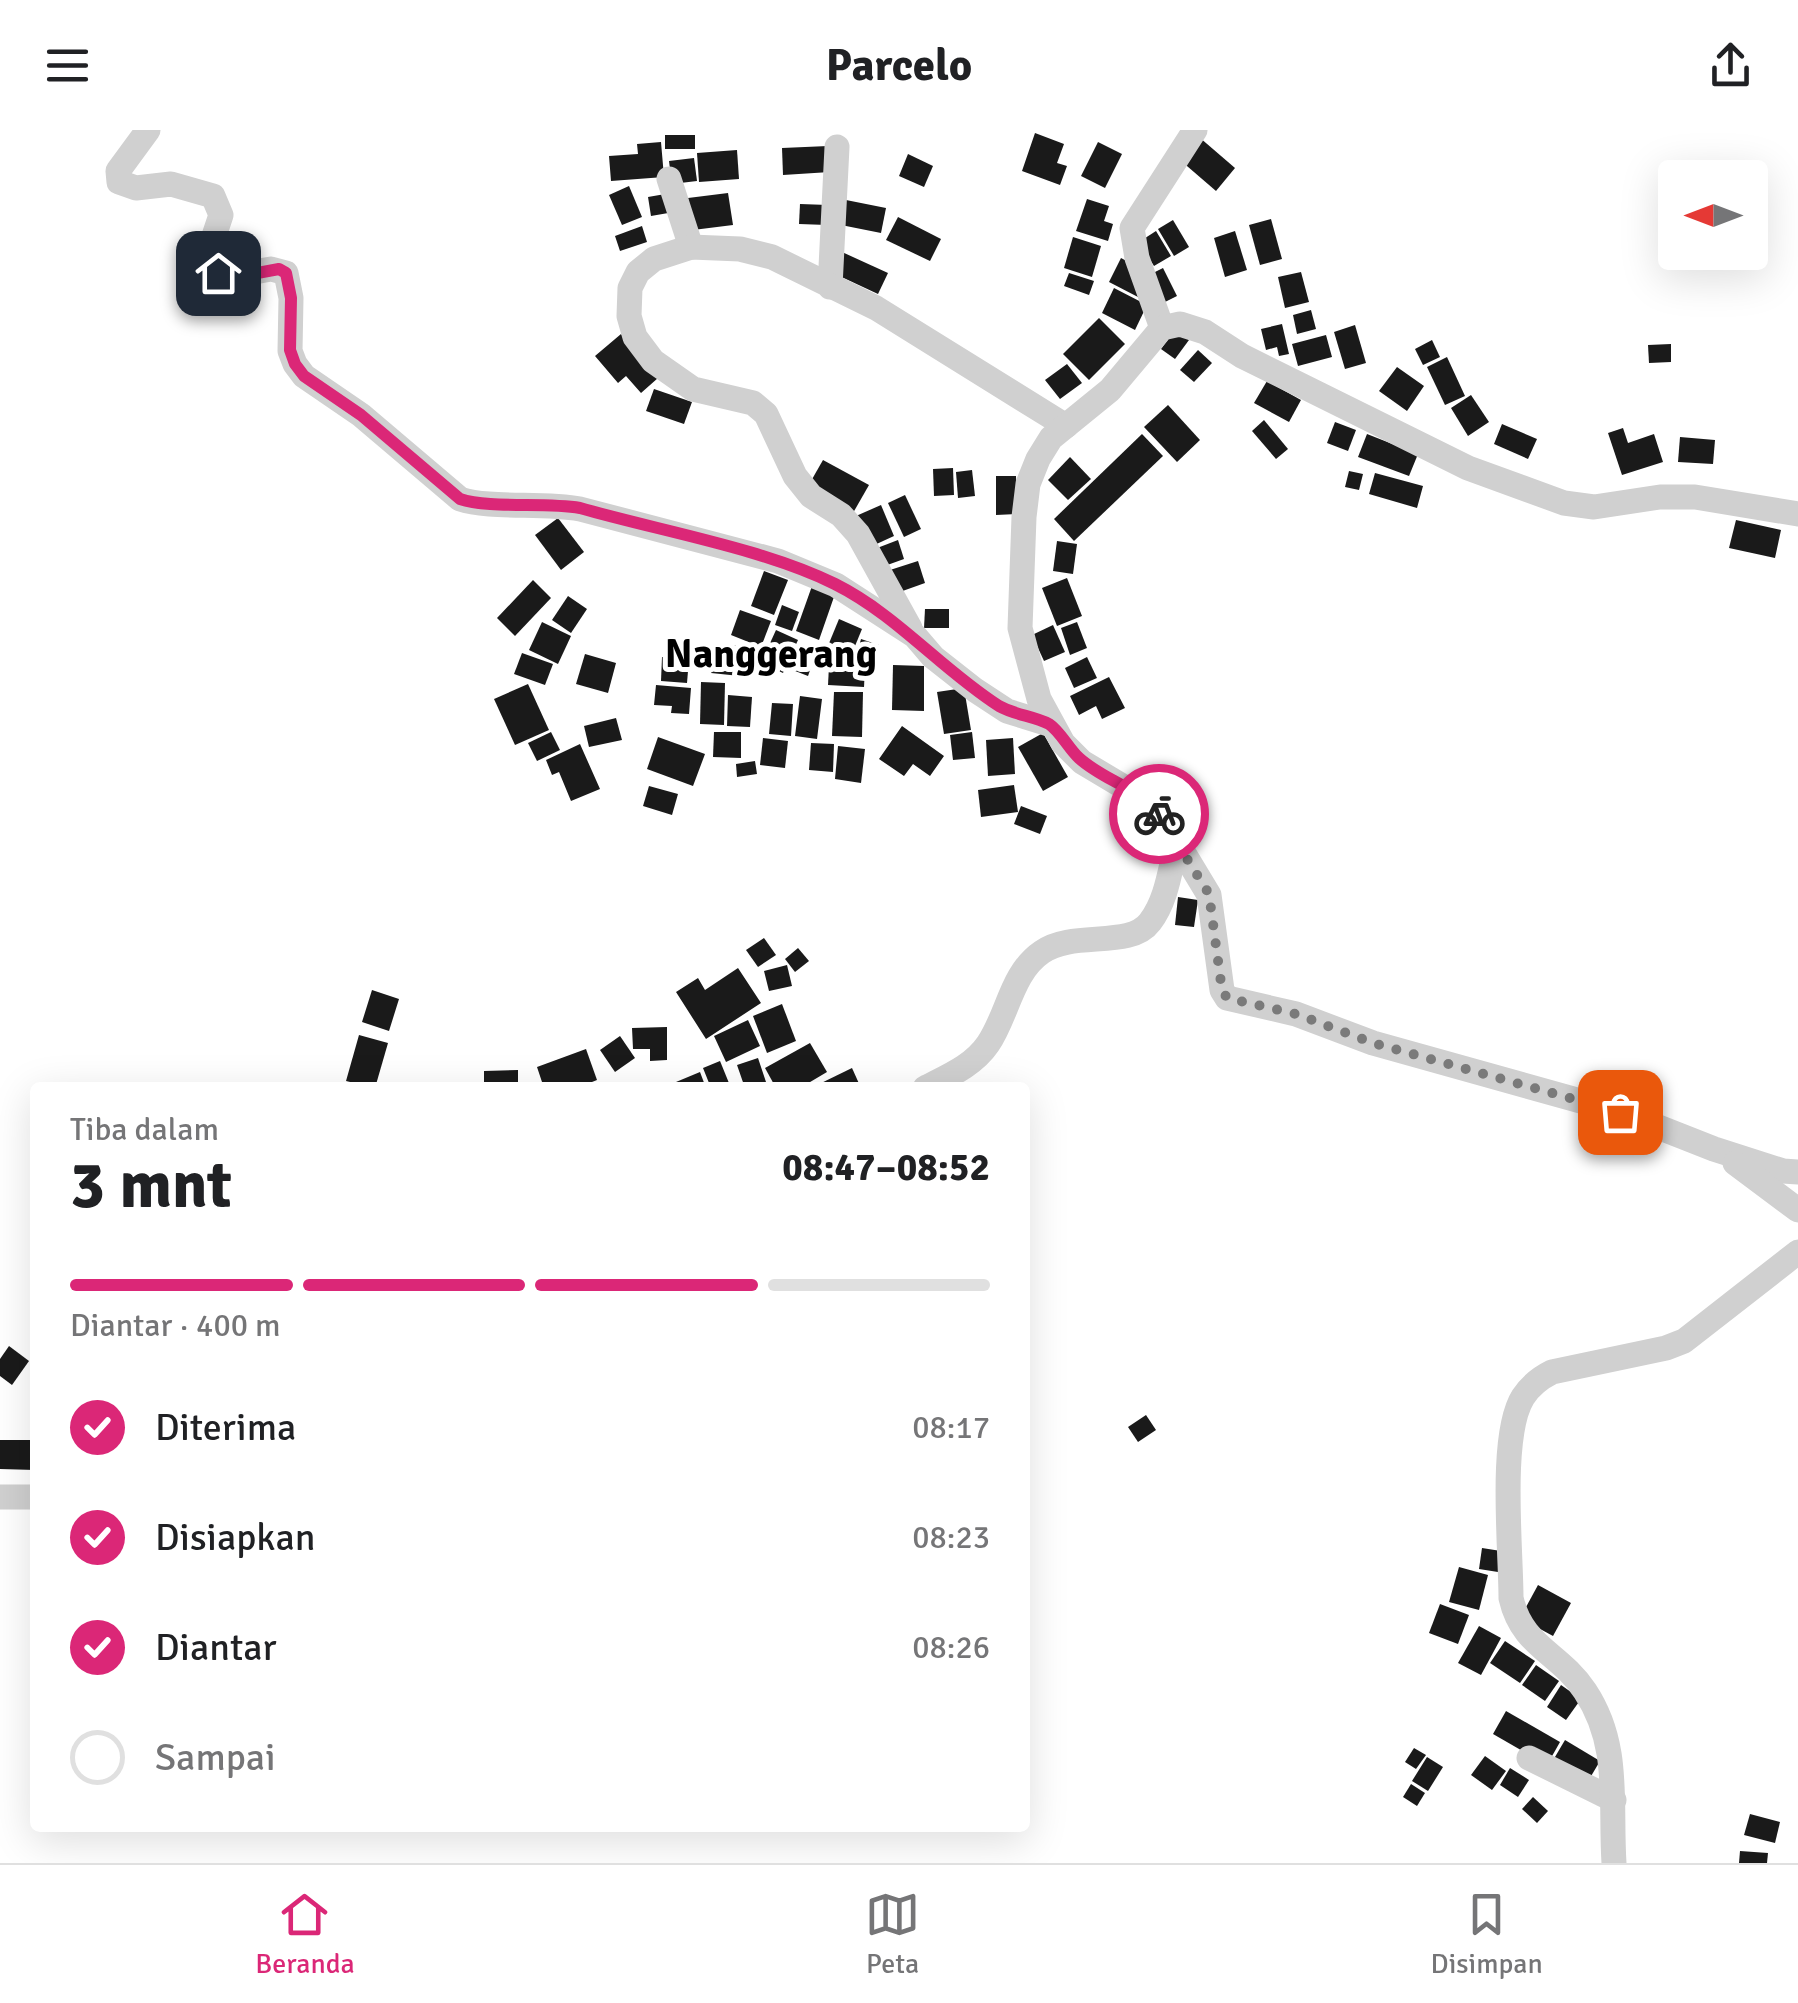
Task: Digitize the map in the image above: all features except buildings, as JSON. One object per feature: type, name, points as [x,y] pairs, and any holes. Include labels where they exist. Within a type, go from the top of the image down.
[{"type":"street","points":[[148,130],[118,171],[119,182],[136,188],[170,184],[213,196],[222,216],[210,248],[215,270],[226,277],[279,269],[286,273],[291,298],[290,350],[295,364],[316,385],[401,448],[449,492],[472,504],[548,503],[580,508],[778,561],[836,585],[915,636]]},
{"type":"street","points":[[1162,328],[1136,258],[1132,228],[1195,130]]},
{"type":"street","points":[[830,287],[838,146]]},
{"type":"street","points":[[669,180],[691,247]]},
{"type":"street","points":[[1052,726],[1007,710],[933,658],[915,636],[858,534],[841,515],[811,496],[794,476],[766,414],[753,403],[693,388],[669,375],[635,337],[629,316],[630,288],[638,272],[654,259],[691,247],[740,249],[772,257],[902,324],[1066,426]]},
{"type":"street","points":[[1798,514],[1695,497],[1660,497],[1594,506],[1564,503],[1468,468],[1379,420],[1279,376],[1205,332],[1180,324],[1162,328],[1110,390],[1050,438],[1028,484],[1021,558],[1023,645],[1039,699],[1052,726],[1082,762],[1149,802],[1178,842],[1209,894],[1222,990],[1227,998],[1296,1014],[1373,1043],[1620,1112],[1714,1149],[1798,1172]]},
{"type":"street","points":[[936,1082],[972,1062],[987,1045],[1028,964],[1043,951],[1063,941],[1134,934],[1148,924],[1164,896],[1178,842]]},
{"type":"street","points":[[1714,1149],[1798,1210]]},
{"type":"street","points":[[1614,1863],[1610,1752],[1587,1694],[1565,1665],[1535,1644],[1516,1621],[1511,1598],[1512,1427],[1522,1399],[1538,1380],[1552,1372],[1666,1348],[1684,1340],[1798,1252]]},
{"type":"street","points":[[0,1496],[30,1497]]},
{"type":"street","points":[[1529,1758],[1614,1800]]},
{"type":"way so far","points":[[1159,814],[1209,894],[1222,990],[1227,998],[1296,1014],[1373,1043],[1620,1112]]},
{"type":"district","name":"Nanggerang","points":[[771,653]]},
{"type":"route","points":[[218,273],[235,277],[279,269],[286,273],[291,298],[290,350],[304,376],[361,415],[460,499],[472,504],[548,503],[580,508],[778,561],[836,585],[915,636],[933,658],[975,690],[1007,710],[1052,726],[1082,762],[1126,786],[1159,814]]}]
